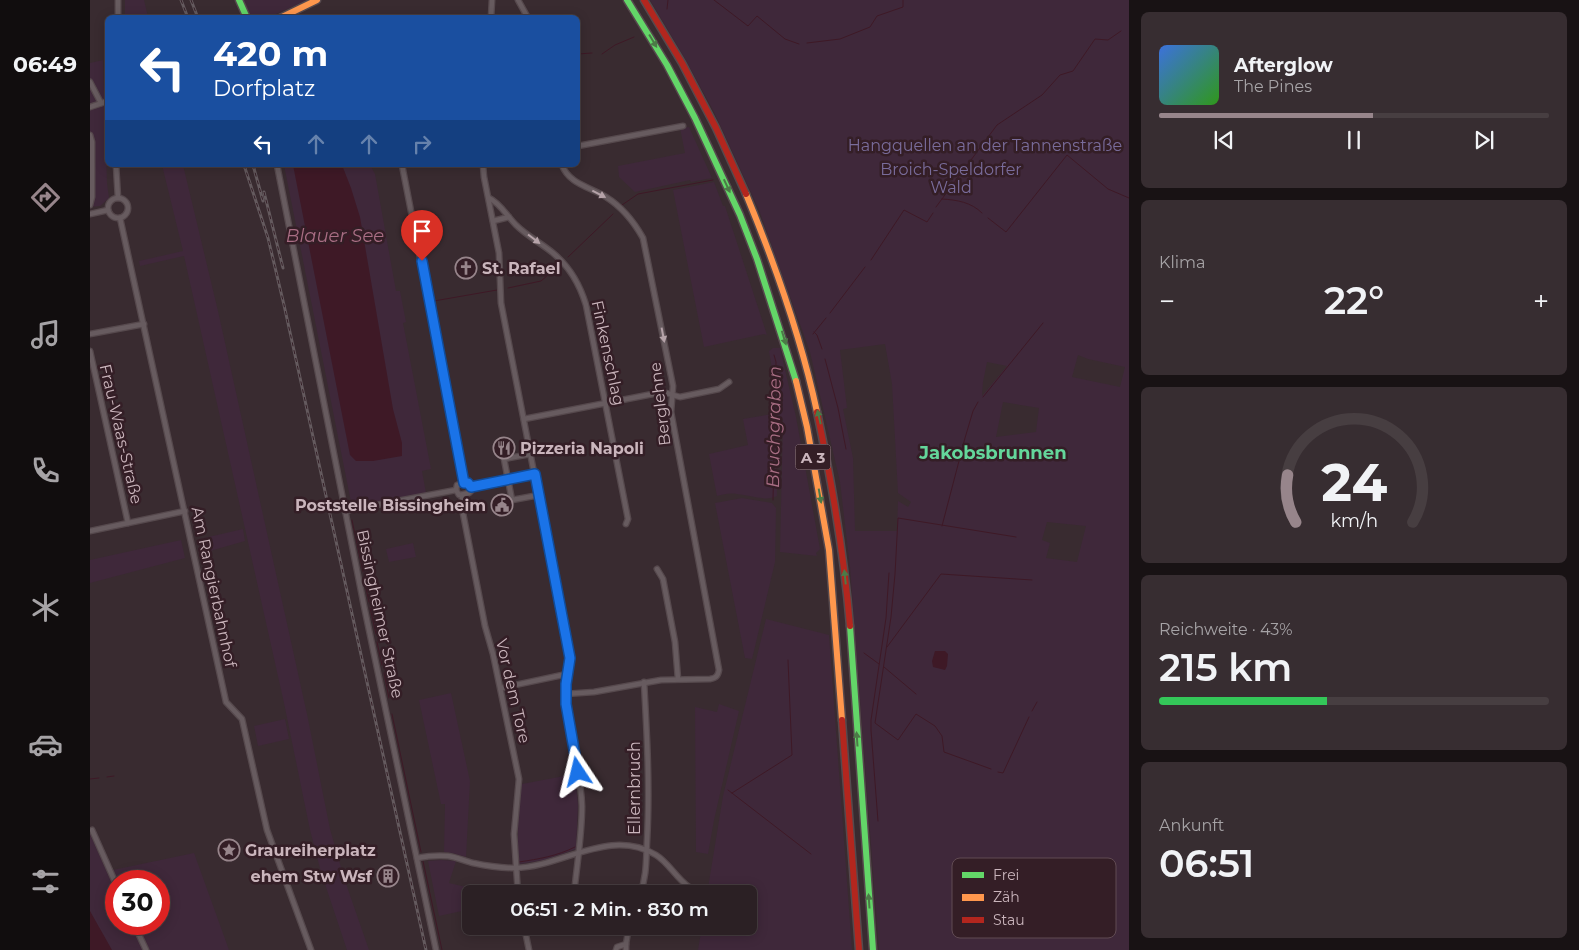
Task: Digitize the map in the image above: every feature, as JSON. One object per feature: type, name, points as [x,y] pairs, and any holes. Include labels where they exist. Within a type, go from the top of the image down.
[{"type":"main road","points":[[239,0],[245,15]]},
{"type":"main road","points":[[286,15],[318,0]]},
{"type":"main road","name":"A 3","points":[[627,0],[667,64],[695,118],[740,215],[776,312],[807,427],[828,550],[858,950]]},
{"type":"main road","name":"A 3","points":[[644,0],[680,59],[710,114],[754,210],[790,311],[805,361],[820,425],[840,539],[848,608],[873,950]]},
{"type":"street","points":[[118,0],[118,15]]},
{"type":"street","points":[[491,15],[492,0]]},
{"type":"street","points":[[518,0],[526,15]]},
{"type":"street","points":[[90,82],[101,102]]},
{"type":"street","points":[[90,107],[105,101]]},
{"type":"street","points":[[580,146],[684,126]]},
{"type":"street","points":[[90,135],[92,142],[92,198],[90,205]]},
{"type":"street","points":[[116,167],[118,198]]},
{"type":"street","name":"Bissingheimer Straße","points":[[277,167],[436,950]]},
{"type":"street","points":[[402,167],[464,483]]},
{"type":"street","points":[[483,167],[500,254],[501,303],[570,658],[565,694],[582,805],[581,835],[575,885]]},
{"type":"street","name":"Berglehne","points":[[563,167],[567,175],[577,183],[606,197],[620,208],[636,225],[644,238],[673,386],[671,412],[719,670],[716,678],[678,679]]},
{"type":"street","points":[[118,198],[123,200],[127,206],[126,213],[120,218],[112,217],[108,210],[109,203],[118,198]]},
{"type":"street","name":"Finkenschlag","points":[[489,198],[495,200],[517,227],[563,262],[581,288],[606,403],[628,519],[626,524]]},
{"type":"street","points":[[90,214],[108,210]]},
{"type":"street","points":[[493,221],[508,217]]},
{"type":"street","name":"Am Rangierbahnhof","points":[[120,218],[226,702],[242,719],[266,830],[311,950]]},
{"type":"street","points":[[90,334],[144,324]]},
{"type":"street","name":"Frau-Waas-Straße","points":[[90,351],[128,523]]},
{"type":"street","points":[[524,419],[662,392],[680,396],[719,389],[729,382]]},
{"type":"street","points":[[530,454],[504,459],[512,500],[539,495]]},
{"type":"street","points":[[471,487],[535,474]]},
{"type":"street","points":[[456,490],[458,485],[464,483],[468,483],[471,487]]},
{"type":"street","points":[[456,490],[459,495],[462,495],[469,493],[471,487]]},
{"type":"street","points":[[346,511],[456,490]]},
{"type":"street","name":"Vor dem Tore","points":[[462,495],[462,508],[485,626],[501,688],[519,779],[514,834],[517,885]]},
{"type":"street","name":"Frau-Waas-Straße","points":[[90,531],[185,511]]},
{"type":"street","points":[[565,694],[594,692],[644,682],[678,679],[674,634],[663,579],[657,569]]},
{"type":"street","points":[[501,688],[567,674]]},
{"type":"street","name":"Ellernbruch","points":[[642,885],[646,870],[649,806],[649,767],[644,682]]},
{"type":"street","points":[[92,830],[110,870]]},
{"type":"street","points":[[417,858],[450,856],[484,865],[515,868],[547,864],[597,847],[632,846],[646,851],[665,862],[686,885]]},
{"type":"street","points":[[139,935],[146,950]]},
{"type":"street","points":[[526,935],[529,950]]},
{"type":"street","points":[[626,950],[627,935]]},
{"type":"street","points":[[616,950],[617,947],[626,944]]},
{"type":"green space","points":[[125,0],[144,0],[148,15],[125,15]]},
{"type":"green space","points":[[243,0],[308,0],[274,15],[250,15]]},
{"type":"green space","name":"Broich-Speldorfer Wald","points":[[650,0],[1129,0],[1129,950],[879,950],[850,567],[840,482],[810,352],[759,210],[714,112]],"holes":[[[885,344],[892,384],[898,493],[911,502],[908,507],[898,501],[897,531],[855,531],[853,458],[843,409],[847,408],[840,350]],[[1078,355],[1125,367],[1120,387],[1072,377]],[[987,362],[1007,366],[982,396],[983,382]],[[1003,402],[1039,408],[1036,432],[996,437]],[[1047,522],[1086,526],[1077,562],[1046,558],[1050,543],[1042,540]]]},
{"type":"green space","points":[[103,60],[105,167],[109,198],[100,206],[90,207],[90,63]]},
{"type":"green space","points":[[689,127],[712,178],[691,182],[690,180],[635,192],[619,177],[618,166],[685,153],[680,128]]},
{"type":"green space","points":[[162,167],[183,167],[218,311],[307,714],[330,829],[344,878],[369,950],[347,950],[321,872],[310,830],[284,703],[184,256],[140,266],[139,261],[183,251]]},
{"type":"green space","points":[[284,167],[371,167],[375,174],[396,291],[400,291],[406,322],[403,323],[431,469],[422,471],[426,493],[352,507]]},
{"type":"green space","points":[[714,182],[723,206],[725,206],[767,335],[764,334],[704,347],[673,190]]},
{"type":"green space","points":[[773,348],[780,348],[796,417],[820,549],[816,553],[817,556],[780,552],[783,419],[775,417],[777,496],[763,498],[725,494],[717,496],[709,454],[748,445],[743,419],[772,414],[773,375],[769,351]]},
{"type":"green space","points":[[742,498],[772,503],[776,508],[775,562],[752,659],[745,658],[715,503]]},
{"type":"green space","points":[[243,529],[245,541],[203,553],[200,539]]},
{"type":"green space","points":[[181,540],[185,558],[90,583],[90,560]]},
{"type":"green space","points":[[413,543],[416,557],[389,562],[386,549]]},
{"type":"green space","points":[[766,619],[829,635],[852,950],[698,950],[700,935],[757,935],[757,885],[708,885],[723,796]]},
{"type":"green space","points":[[451,693],[470,781],[466,857],[444,852],[445,804],[441,804],[419,700]]},
{"type":"green space","points":[[719,704],[739,711],[708,854],[696,852],[695,707],[717,712]]},
{"type":"green space","points":[[285,719],[289,739],[258,746],[254,726]]},
{"type":"green space","points":[[575,774],[578,805],[576,849],[545,860],[520,864],[518,862],[518,817],[522,784]]},
{"type":"green space","points":[[90,834],[106,870],[105,935],[136,935],[143,950],[90,950]]},
{"type":"green space","points":[[194,853],[229,950],[149,950],[142,935],[170,935],[170,870],[113,870]]},
{"type":"green space","points":[[428,861],[456,861],[449,883],[462,886],[462,911],[439,916]]},
{"type":"water","name":"Blauer See","points":[[293,167],[343,167],[360,217],[393,409],[402,443],[402,456],[373,461],[356,461],[350,455]]},
{"type":"water","points":[[935,651],[945,651],[948,654],[945,670],[933,667],[932,661]]},
{"type":"water","points":[[90,911],[112,950],[90,950]]},
{"type":"waterway","points":[[667,9],[668,0]]},
{"type":"waterway","points":[[714,0],[748,26],[757,16],[785,39],[799,44]]},
{"type":"waterway","points":[[807,43],[840,39],[870,27],[877,16],[903,7],[903,0]]},
{"type":"waterway","points":[[936,207],[997,125],[1042,95],[1060,75],[1073,71],[1095,39],[1108,40],[1121,31]]},
{"type":"waterway","points":[[602,54],[615,45],[634,37]]},
{"type":"waterway","points":[[580,54],[592,53]]},
{"type":"waterway","points":[[988,218],[1006,232],[1067,155],[1108,189],[1129,198]]},
{"type":"waterway","points":[[622,205],[638,194],[713,180]]},
{"type":"waterway","points":[[942,199],[964,202],[982,213]]},
{"type":"waterway","points":[[871,260],[904,210],[927,222],[933,213]]},
{"type":"waterway","points":[[568,257],[613,214]]},
{"type":"waterway","points":[[508,288],[541,281],[561,264]]},
{"type":"waterway","points":[[830,313],[865,267]]},
{"type":"waterway","points":[[434,301],[497,290]]},
{"type":"waterway","points":[[813,334],[826,318]]},
{"type":"waterway","points":[[983,397],[1043,323]]},
{"type":"waterway","points":[[814,332],[822,349]]},
{"type":"waterway","name":"Bruchgraben","points":[[773,500],[776,362],[774,355]]},
{"type":"waterway","points":[[825,359],[838,408],[846,449]]},
{"type":"waterway","points":[[942,526],[965,438],[973,411],[978,402]]},
{"type":"waterway","points":[[991,769],[944,752],[942,736],[935,726],[916,714],[898,740],[875,723],[891,617],[898,518],[1016,537]]},
{"type":"waterway","points":[[352,520],[363,572]]},
{"type":"waterway","points":[[878,821],[871,720],[886,618],[889,573]]},
{"type":"waterway","points":[[887,647],[941,574],[1032,580]]},
{"type":"waterway","points":[[364,579],[369,602]]},
{"type":"waterway","points":[[370,608],[376,634]]},
{"type":"waterway","points":[[377,642],[382,665]]},
{"type":"waterway","points":[[864,653],[879,664]]},
{"type":"waterway","points":[[732,793],[792,755],[788,660]]},
{"type":"waterway","points":[[884,667],[916,694]]},
{"type":"waterway","points":[[384,673],[389,698]]},
{"type":"waterway","points":[[1032,711],[1037,702]]},
{"type":"waterway","points":[[392,714],[421,852]]},
{"type":"waterway","points":[[998,772],[1003,773],[1029,717]]},
{"type":"waterway","name":"Bruchgraben","points":[[107,777],[114,776]]},
{"type":"waterway","name":"Bruchgraben","points":[[90,779],[99,778]]},
{"type":"waterway","points":[[728,790],[811,854]]},
{"type":"waterway","points":[[519,862],[555,855],[575,847]]},
{"type":"waterway","points":[[423,861],[442,950]]},
{"type":"railway","points":[[181,0],[187,15]]},
{"type":"railway","points":[[191,0],[197,15]]},
{"type":"railway","points":[[245,167],[268,238],[284,305],[426,950]]},
{"type":"railway","points":[[254,167],[263,201]]},
{"type":"railway","points":[[264,192],[283,268]]},
{"type":"traffic: fast","points":[[239,0],[246,15]]},
{"type":"traffic: fast","points":[[627,0],[667,65],[695,118],[740,215],[757,259],[796,381]]},
{"type":"traffic: fast","points":[[850,626],[873,950]]},
{"type":"traffic: slow","points":[[286,15],[317,0]]},
{"type":"traffic: slow","points":[[746,194],[786,301],[811,384],[817,412]]},
{"type":"traffic: slow","points":[[796,381],[807,427],[829,550],[842,720]]},
{"type":"traffic: jam","points":[[644,0],[682,63],[716,128],[746,194]]},
{"type":"traffic: jam","points":[[817,412],[837,519],[850,626]]},
{"type":"traffic: jam","points":[[842,720],[859,950]]},
{"type":"place","name":"St. Rafael","points":[[466,268]]},
{"type":"place","name":"Pizzeria Napoli","points":[[504,448]]},
{"type":"place","name":"Poststelle Bissingheim","points":[[502,505]]},
{"type":"place","name":"Graureiherplatz","points":[[229,850]]},
{"type":"place","name":"ehem Stw Wsf","points":[[388,876]]},
{"type":"district","name":"Jakobsbrunnen","points":[[993,453]]},
{"type":"route","points":[[422,261],[464,483],[468,483],[471,487],[535,474],[570,658],[565,694],[578,772]]},
{"type":"park label","name":"Hangquellen an der Tannenstraße","points":[[985,145]]}]
